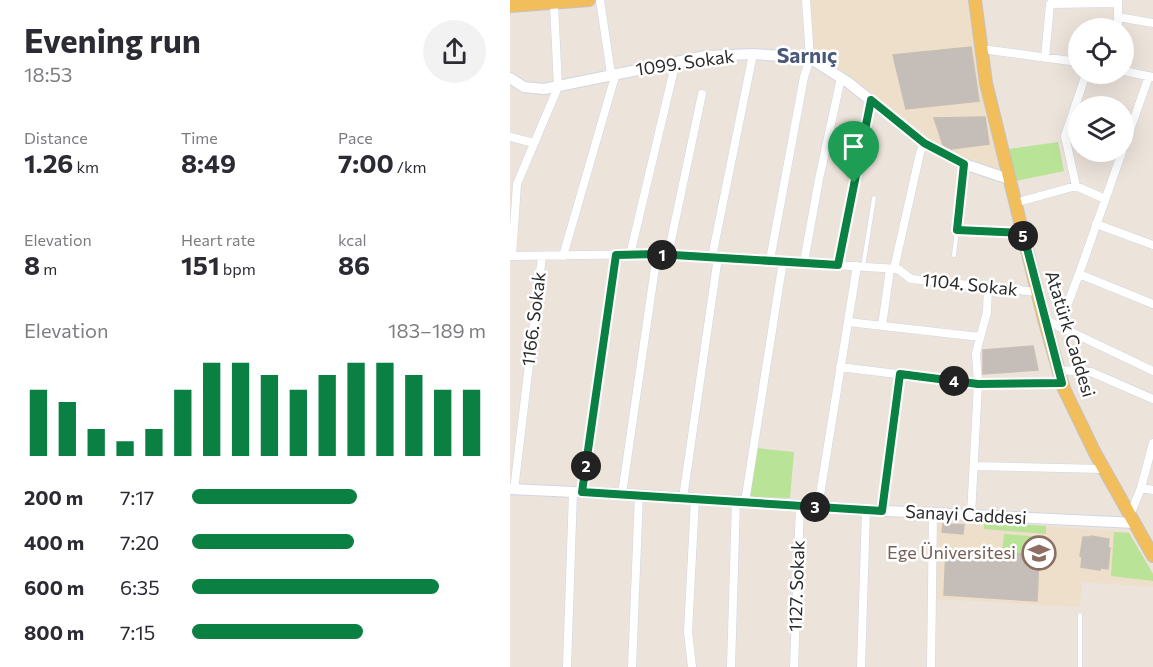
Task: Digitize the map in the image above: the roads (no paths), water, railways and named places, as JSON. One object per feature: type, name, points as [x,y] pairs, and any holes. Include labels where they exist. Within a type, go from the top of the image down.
[{"type":"main road","points":[[510,6],[589,0]]},
{"type":"main road","name":"Atatürk Caddesi","points":[[975,0],[986,83],[1037,292],[1062,383],[1104,469],[1153,556]]},
{"type":"street","points":[[563,256],[614,74],[600,0]]},
{"type":"street","points":[[770,260],[804,77],[810,58],[806,0]]},
{"type":"street","points":[[1045,58],[1050,4],[1118,2],[1118,17],[1153,23]]},
{"type":"street","points":[[511,256],[514,183],[558,87],[554,4]]},
{"type":"street","points":[[982,49],[1068,61]]},
{"type":"street","points":[[692,667],[688,632],[689,498],[715,257],[753,54]]},
{"type":"street","name":"1099. Sokak","points":[[510,78],[524,87],[544,88],[706,56],[753,54],[810,58],[871,100],[924,143],[964,164],[1009,179]]},
{"type":"street","points":[[630,255],[676,61]]},
{"type":"street","points":[[1134,73],[1151,77],[1134,121]]},
{"type":"street","points":[[804,262],[841,78]]},
{"type":"street","points":[[1076,186],[1065,136],[1083,84]]},
{"type":"street","points":[[668,255],[702,94]]},
{"type":"street","points":[[838,265],[871,100]]},
{"type":"street","points":[[510,137],[534,143]]},
{"type":"street","points":[[882,326],[892,269],[924,143]]},
{"type":"street","points":[[1059,327],[1118,162]]},
{"type":"street","points":[[964,164],[957,230],[1023,233]]},
{"type":"street","points":[[1015,204],[1076,186],[1105,199]]},
{"type":"street","points":[[1096,224],[1153,244]]},
{"type":"street","points":[[622,494],[657,254]]},
{"type":"street","name":"1104. Sokak","points":[[511,256],[657,254],[804,262],[892,269],[898,270],[911,279],[1037,292]]},
{"type":"street","points":[[567,667],[578,492],[616,255]]},
{"type":"street","name":"1166. Sokak","points":[[512,490],[542,256]]},
{"type":"street","points":[[731,667],[740,502],[783,261]]},
{"type":"street","points":[[818,507],[840,367],[860,267]]},
{"type":"street","points":[[1079,274],[1153,304]]},
{"type":"street","points":[[971,515],[978,384],[976,353],[987,312],[988,287]]},
{"type":"street","points":[[1044,319],[1153,372]]},
{"type":"street","points":[[848,322],[980,337]]},
{"type":"street","points":[[840,367],[978,384],[1062,383]]},
{"type":"street","points":[[1058,370],[1091,372],[1153,399]]},
{"type":"street","points":[[882,511],[900,374]]},
{"type":"street","points":[[1132,519],[1153,442]]},
{"type":"street","points":[[974,466],[1104,469]]},
{"type":"street","points":[[1141,488],[1153,490]]},
{"type":"street","name":"Sanayi Caddesi","points":[[512,490],[622,494],[882,511],[1132,519]]},
{"type":"street","points":[[632,667],[639,495]]},
{"type":"street","name":"1127. Sokak","points":[[794,667],[800,506]]},
{"type":"street","points":[[861,667],[866,510]]},
{"type":"street","points":[[931,667],[933,513]]},
{"type":"lane","points":[[860,267],[874,198]]},
{"type":"lane","points":[[954,255],[957,230]]},
{"type":"lane","points":[[1080,615],[1080,667]]},
{"type":"place","name":"Ege Üniversitesi","points":[[1039,553]]},
{"type":"district","name":"Sarnıç","points":[[807,56]]}]
